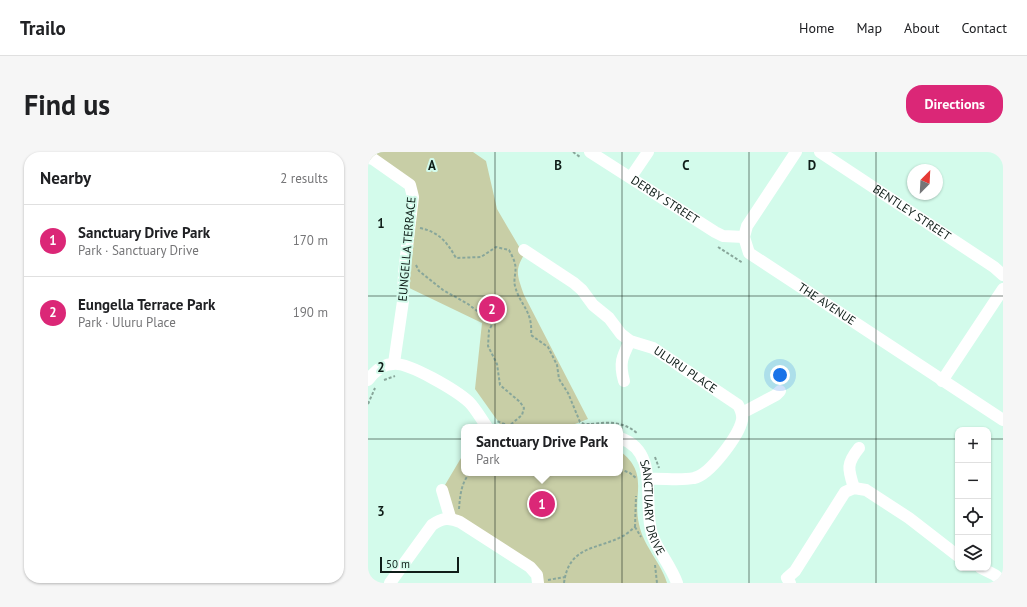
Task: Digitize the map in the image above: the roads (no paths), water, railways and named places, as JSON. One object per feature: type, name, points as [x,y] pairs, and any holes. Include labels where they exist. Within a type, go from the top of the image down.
[{"type":"street","name":"DERBY STREET","points":[[590,152],[715,232],[724,236],[744,238]]},
{"type":"street","points":[[631,177],[648,152]]},
{"type":"street","points":[[744,238],[747,226],[796,152]]},
{"type":"street","name":"BENTLEY STREET","points":[[820,152],[994,267],[1003,275]]},
{"type":"street","name":"EUNGELLA TERRACE","points":[[368,158],[373,159],[410,185],[413,197],[404,273],[403,301],[394,363]]},
{"type":"street","name":"THE AVENUE","points":[[744,238],[746,247],[755,258],[1003,420]]},
{"type":"street","name":"ULURU PLACE","points":[[524,250],[574,283],[582,290],[593,305],[609,318],[621,334],[630,341],[653,348],[730,399],[738,405],[742,413]]},
{"type":"street","points":[[942,381],[1003,289]]},
{"type":"street","points":[[624,381],[620,369],[622,358],[630,341]]},
{"type":"street","points":[[372,383],[381,368],[394,363],[412,368],[456,390],[489,424]]},
{"type":"street","points":[[642,481],[694,478],[704,474],[713,465],[739,428],[742,413],[776,396],[780,391]]},
{"type":"street","name":"SANCTUARY DRIVE","points":[[623,439],[637,449],[645,463],[642,481],[648,521],[652,536],[672,569],[677,583]]},
{"type":"street","points":[[854,488],[848,470],[851,458],[859,448]]},
{"type":"street","points":[[784,581],[795,570],[845,492],[854,488],[866,490],[908,518],[955,554]]},
{"type":"street","points":[[442,490],[455,520]]},
{"type":"street","points":[[390,583],[432,525],[440,519],[455,520],[530,567],[537,575],[538,582]]},
{"type":"street","points":[[987,571],[995,575],[1003,582]]},
{"type":"place","name":"Eungella Terrace Park","points":[[492,309]]},
{"type":"place","name":"Sanctuary Drive Park","points":[[542,504]]}]
